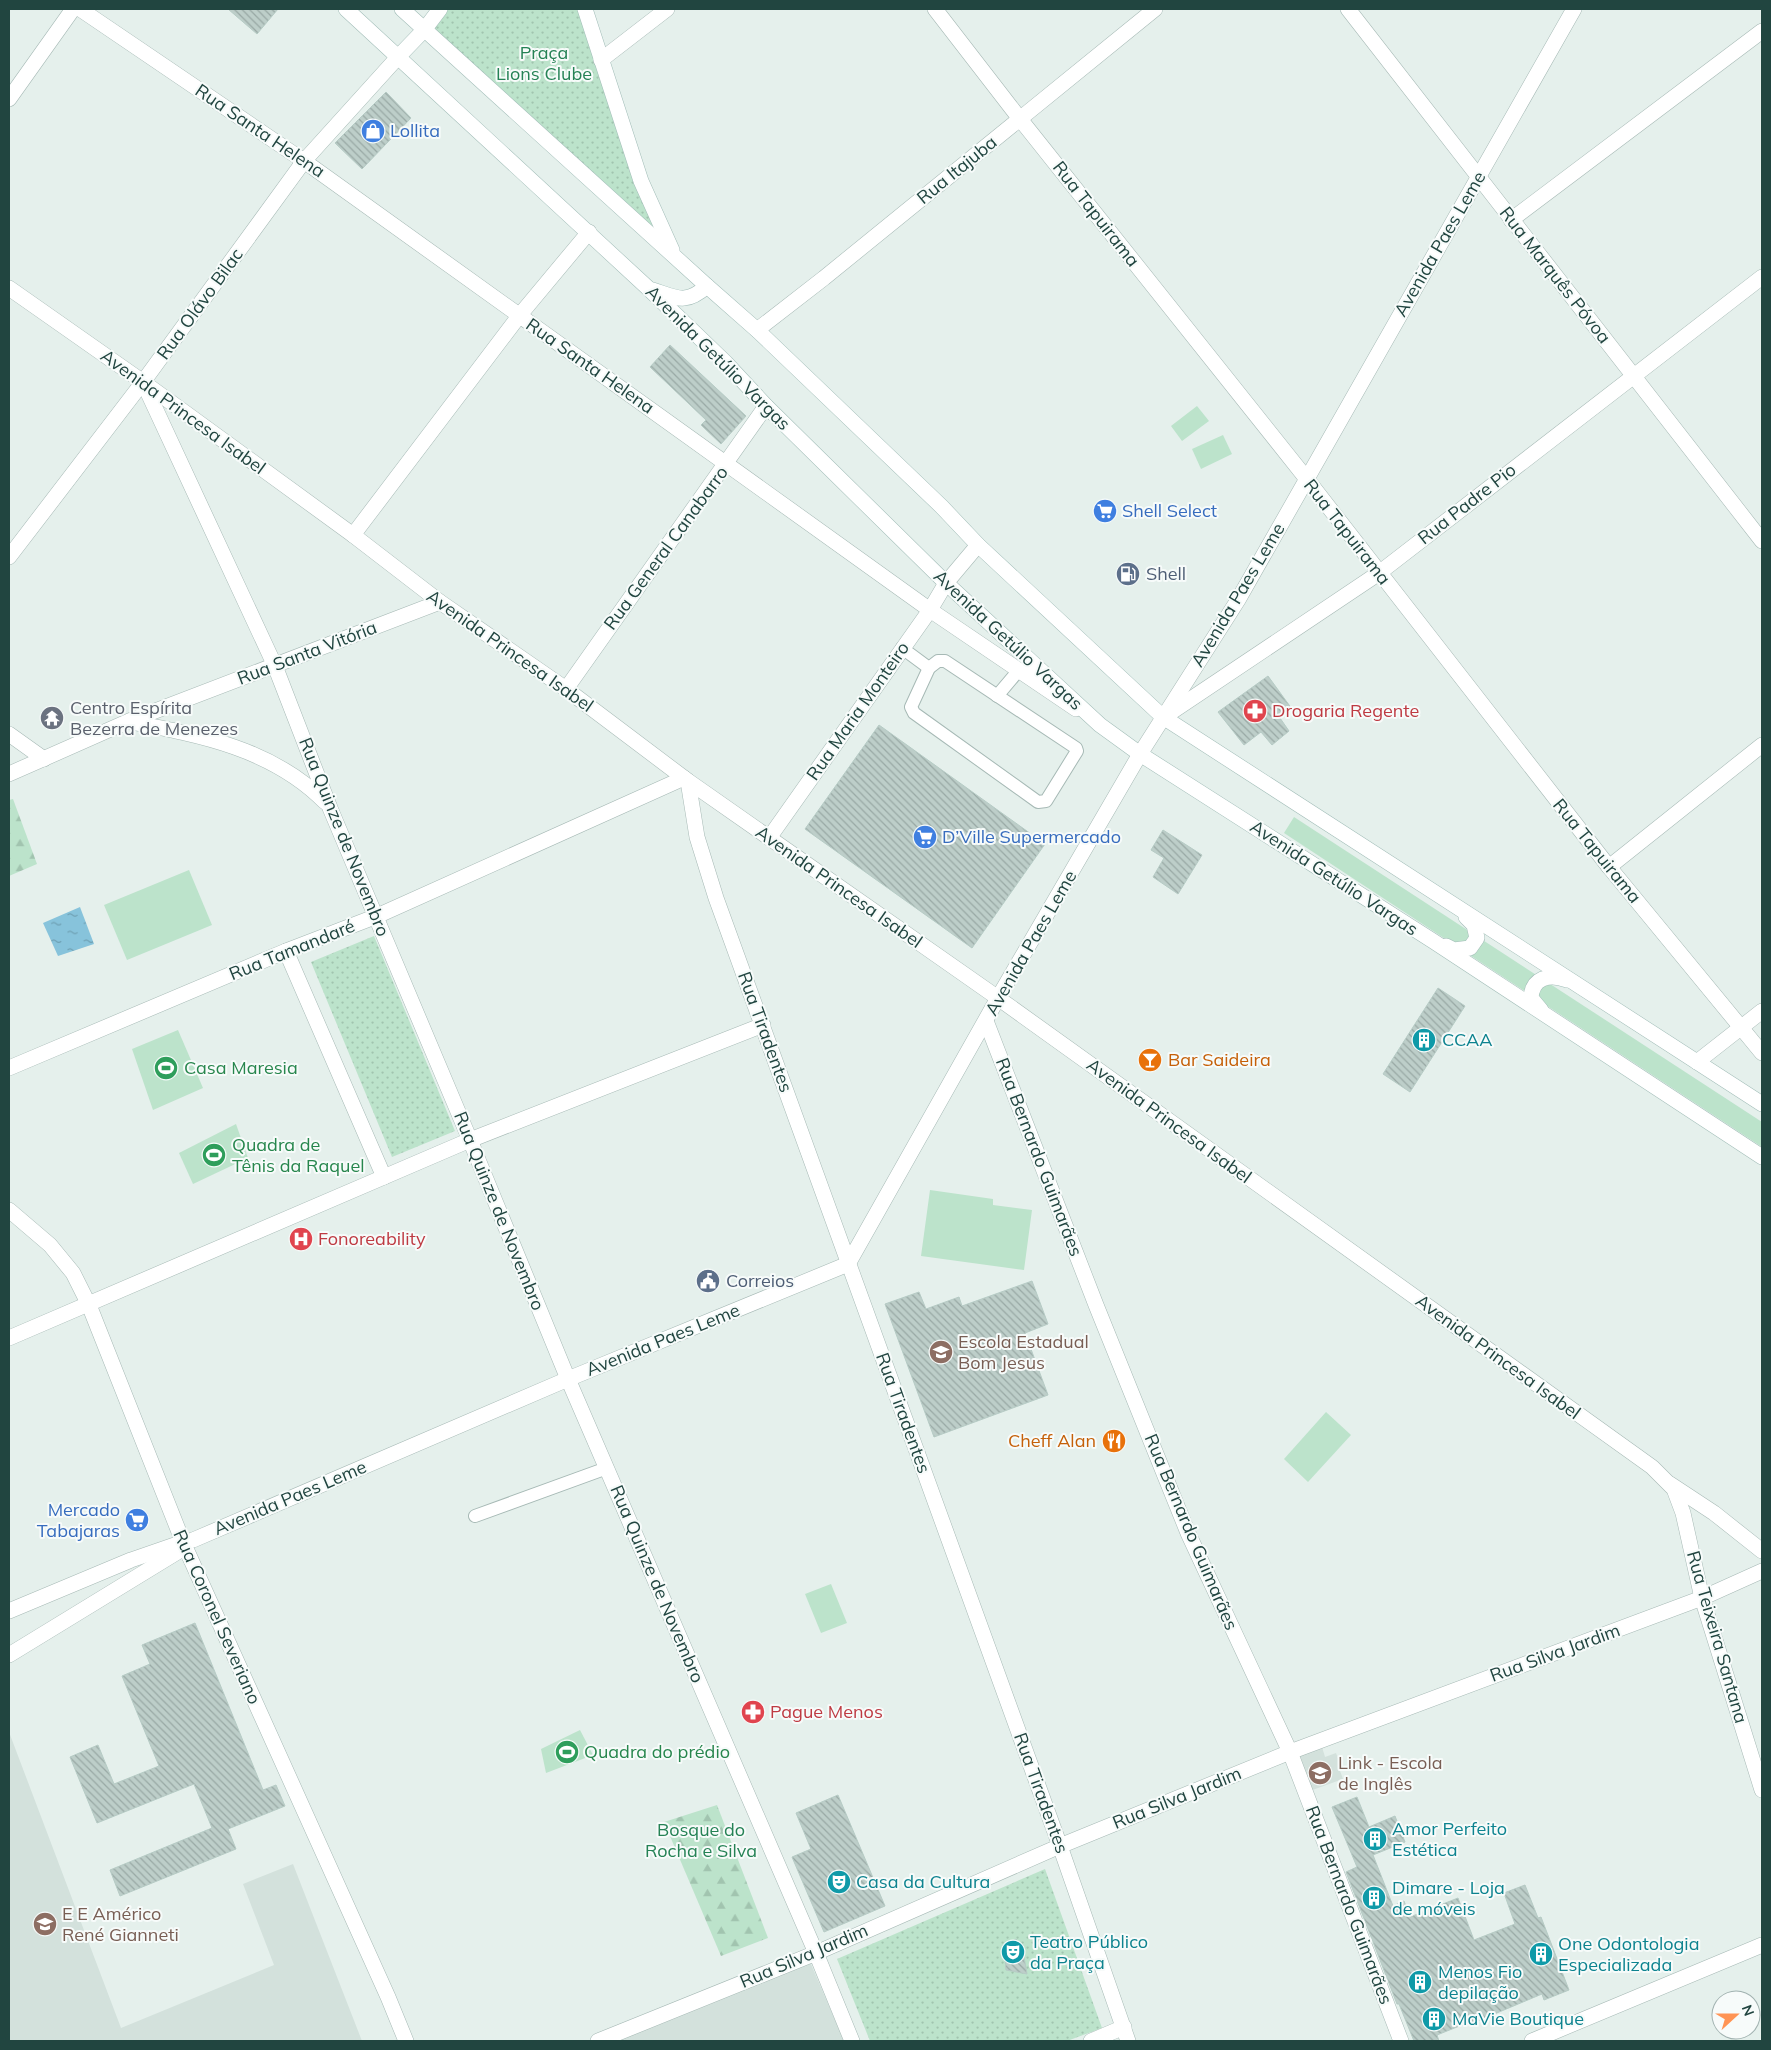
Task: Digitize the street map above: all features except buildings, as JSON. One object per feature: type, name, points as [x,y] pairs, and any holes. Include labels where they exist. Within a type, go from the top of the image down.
[{"type":"street","points":[[9,99],[73,9]]},
{"type":"street","name":"Rua Santa Helena","points":[[80,9],[304,161],[930,610],[1100,725]]},
{"type":"street","name":"Avenida Getúlio Vargas","points":[[346,9],[650,289],[726,362],[766,406],[946,582],[1100,725],[1140,754],[1433,941],[1762,1157]]},
{"type":"street","points":[[402,9],[757,330],[942,507],[978,545],[1163,717],[1762,1104]]},
{"type":"street","name":"Rua Olávo Bilac","points":[[9,557],[143,382],[304,161],[424,30],[440,9]]},
{"type":"street","points":[[585,9],[641,181],[675,256]]},
{"type":"street","points":[[601,60],[667,9]]},
{"type":"street","name":"Rua Tapuirama","points":[[936,9],[1020,119],[1306,478],[1609,867],[1762,1053]]},
{"type":"street","name":"Rua Itajuba","points":[[757,330],[824,278],[1155,9]]},
{"type":"street","name":"Rua Marquês Póvoa","points":[[1348,9],[1762,541]]},
{"type":"street","name":"Avenida Paes Leme","points":[[187,1543],[568,1379],[848,1264],[998,998],[1140,754],[1238,600],[1574,9]]},
{"type":"street","points":[[1511,220],[1762,31]]},
{"type":"street","points":[[353,535],[519,316],[589,232]]},
{"type":"street","name":"Rua Padre Pio","points":[[1163,717],[1379,573],[1762,277]]},
{"type":"street","points":[[650,289],[682,300],[698,294],[707,286]]},
{"type":"street","name":"Avenida Princesa Isabel","points":[[9,288],[143,382],[353,535],[440,602],[566,688],[686,780],[998,998],[1652,1467],[1670,1484],[1714,1513],[1762,1551]]},
{"type":"street","name":"Rua Quinze de Novembro","points":[[143,382],[275,666],[330,808],[568,1379],[816,1952],[852,2041]]},
{"type":"street","name":"Rua General Canabarro","points":[[566,688],[766,406]]},
{"type":"street","name":"Rua Maria Monteiro","points":[[769,838],[930,610],[946,582],[978,545]]},
{"type":"street","name":"Rua Santa Vitória","points":[[9,774],[129,722],[440,602]]},
{"type":"street","points":[[129,722],[217,740],[263,758],[307,784],[330,808]]},
{"type":"street","points":[[9,734],[44,759]]},
{"type":"street","points":[[1609,867],[1762,745]]},
{"type":"street","name":"Rua Tamandaré","points":[[9,1068],[286,951],[376,916],[686,780]]},
{"type":"street","name":"Rua Tiradentes","points":[[686,780],[697,837],[716,898],[1060,1846],[1126,2034]]},
{"type":"street","points":[[1433,941],[1454,950],[1470,948],[1477,938],[1474,925],[1458,908]]},
{"type":"street","points":[[286,951],[384,1177]]},
{"type":"street","points":[[1551,1019],[1531,998],[1532,989],[1538,982],[1547,977],[1558,976],[1577,984]]},
{"type":"street","points":[[1697,1062],[1762,1011]]},
{"type":"street","name":"Rua Bernardo Guimarães","points":[[986,1021],[1096,1305],[1188,1533],[1290,1752],[1402,2041]]},
{"type":"street","points":[[9,1338],[470,1140],[763,1025]]},
{"type":"street","name":"Rua Coronel Severiano","points":[[9,1210],[50,1245],[73,1273],[89,1305],[187,1543],[406,2041]]},
{"type":"street","name":"Avenida Princesa Isabel","points":[[1670,1484],[1677,1495],[1683,1513]]},
{"type":"street","name":"Rua Teixeira Santana","points":[[1683,1513],[1702,1598],[1762,1790]]},
{"type":"street","points":[[9,1611],[131,1560],[187,1543]]},
{"type":"street","points":[[9,1655],[187,1543]]},
{"type":"street","name":"Rua Silva Jardim","points":[[598,2041],[816,1952],[1060,1846],[1290,1752],[1702,1598],[1762,1571]]},
{"type":"street","points":[[1532,2041],[1762,1945]]},
{"type":"street","points":[[1091,2041],[1126,2034]]},
{"type":"lane","points":[[902,648],[929,668]]},
{"type":"lane","points":[[938,661],[944,661],[1076,748],[1077,751],[1046,800],[1038,802],[914,713],[911,707],[929,668],[938,661]]},
{"type":"lane","points":[[997,696],[1019,670]]},
{"type":"lane","points":[[475,1516],[607,1468]]},
{"type":"shaded area","name":"E E Américo René Gianneti","points":[[9,1732],[121,2028],[274,1965],[243,1884],[293,1864],[362,2041],[9,2041]]},
{"type":"shaded area","name":"Link - Escola de Inglês","points":[[1322,1747],[1325,1757],[1336,1753],[1343,1779],[1307,1792],[1294,1758]]},
{"type":"shaded area","points":[[810,1962],[844,2041],[617,2041]]},
{"type":"green space","name":"Praça Lions Clube","points":[[440,9],[585,9],[675,256],[424,30]]},
{"type":"green space","points":[[1197,406],[1209,421],[1182,441],[1171,426]]},
{"type":"green space","points":[[1223,435],[1232,454],[1201,469],[1192,449]]},
{"type":"green space","points":[[13,799],[37,864],[9,876],[9,800]]},
{"type":"green space","points":[[1294,817],[1762,1122],[1762,1147],[1284,833]]},
{"type":"green space","points":[[189,870],[212,925],[127,960],[104,905]]},
{"type":"green space","points":[[374,936],[455,1131],[392,1157],[311,962]]},
{"type":"green space","name":"Casa Maresia","points":[[178,1030],[203,1088],[153,1110],[132,1049]]},
{"type":"green space","name":"Quadra de Tênis da Raquel","points":[[236,1124],[248,1158],[193,1184],[179,1153]]},
{"type":"green space","points":[[930,1190],[993,1199],[993,1205],[1032,1210],[1024,1270],[921,1256]]},
{"type":"green space","points":[[1326,1412],[1351,1435],[1308,1482],[1284,1459]]},
{"type":"green space","points":[[831,1584],[847,1623],[821,1633],[805,1594]]},
{"type":"green space","name":"Quadra do prédio","points":[[580,1730],[593,1755],[546,1773],[541,1749]]},
{"type":"green space","name":"Bosque do Rocha e Silva","points":[[717,1805],[768,1938],[721,1956],[664,1822]]},
{"type":"green space","points":[[1045,1869],[1102,2028],[1067,2041],[870,2041],[837,1959]]},
{"type":"water","points":[[80,907],[94,944],[58,956],[43,923]]},
{"type":"place","name":"Lollita","points":[[373,131]]},
{"type":"place","name":"Shell Select","points":[[1105,511]]},
{"type":"place","name":"Shell","points":[[1128,574]]},
{"type":"place","name":"Drogaria Regente","points":[[1255,711]]},
{"type":"place","name":"Centro Espírita Bezerra de Menezes","points":[[52,718]]},
{"type":"place","name":"D’Ville Supermercado","points":[[925,837]]},
{"type":"place","name":"CCAA","points":[[1424,1040]]},
{"type":"place","name":"Bar Saideira","points":[[1150,1060]]},
{"type":"place","name":"Casa Maresia","points":[[166,1068]]},
{"type":"place","name":"Quadra de Tênis da Raquel","points":[[214,1155]]},
{"type":"place","name":"Fonoreability","points":[[301,1239]]},
{"type":"place","name":"Correios","points":[[708,1281]]},
{"type":"place","name":"Escola Estadual Bom Jesus","points":[[941,1352]]},
{"type":"place","name":"Cheff Alan","points":[[1114,1441]]},
{"type":"place","name":"Mercado Tabajaras","points":[[137,1520]]},
{"type":"place","name":"Pague Menos","points":[[753,1712]]},
{"type":"place","name":"Quadra do prédio","points":[[567,1752]]},
{"type":"place","name":"Link - Escola de Inglês","points":[[1320,1773]]},
{"type":"place","name":"Amor Perfeito Estética","points":[[1375,1839]]},
{"type":"place","name":"Casa da Cultura","points":[[839,1882]]},
{"type":"place","name":"Dimare - Loja de móveis","points":[[1374,1898]]},
{"type":"place","name":"E E Américo René Gianneti","points":[[45,1924]]},
{"type":"place","name":"Teatro Público da Praça","points":[[1013,1952]]},
{"type":"place","name":"One Odontologia Especializada","points":[[1541,1954]]},
{"type":"place","name":"Menos Fio depilação","points":[[1420,1982]]},
{"type":"place","name":"MaVie Boutique","points":[[1434,2019]]}]
